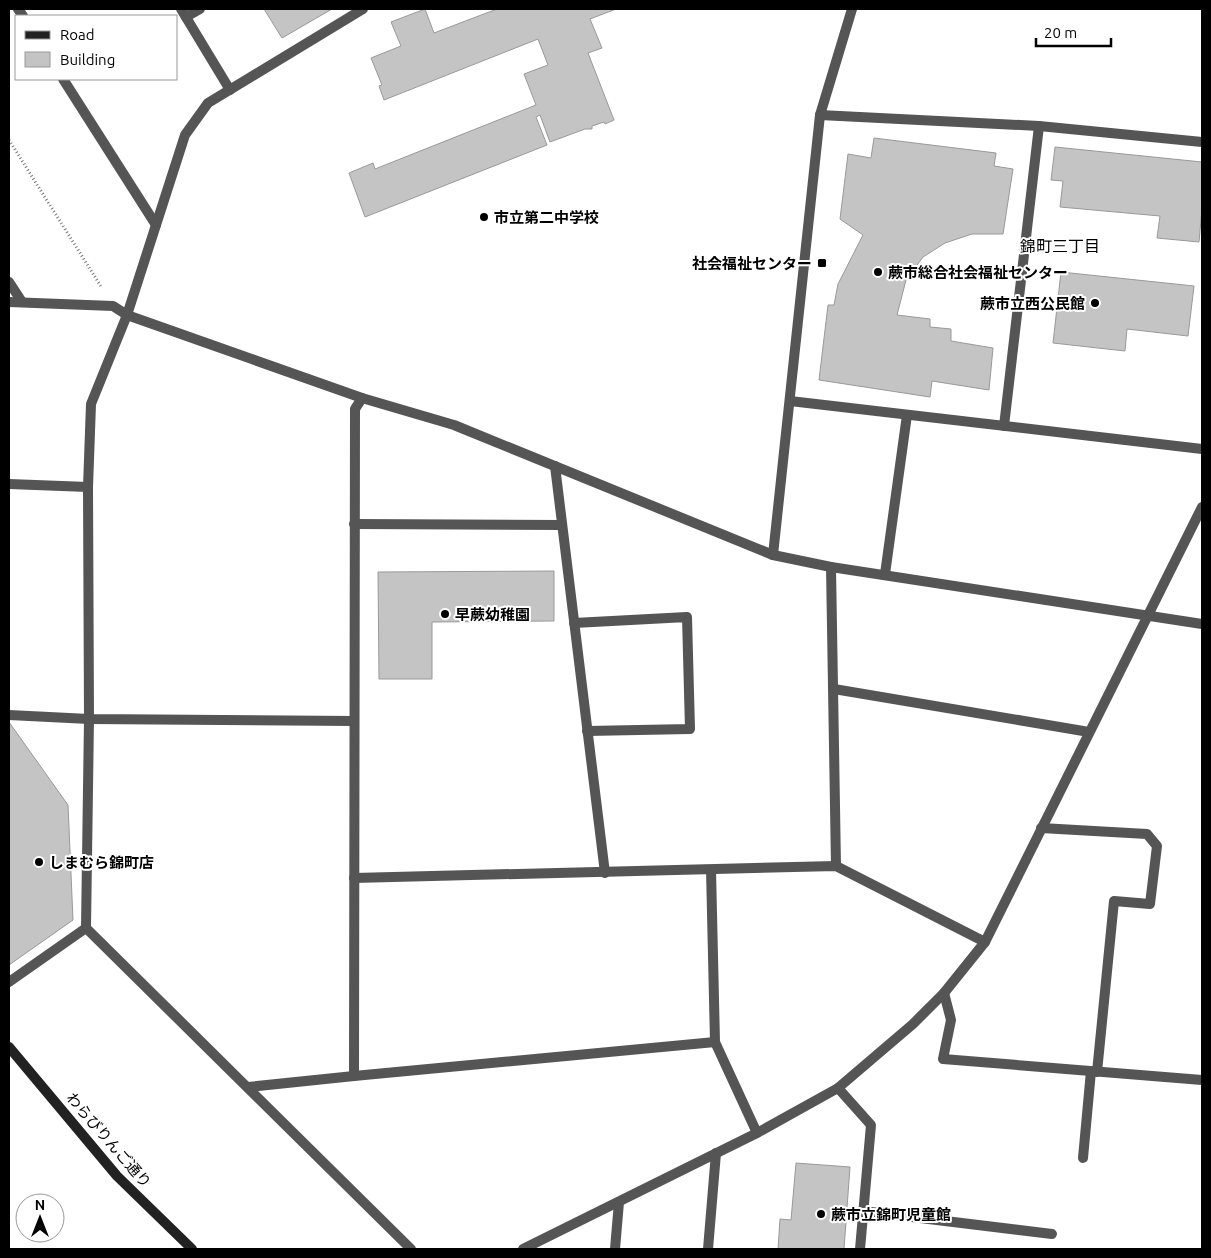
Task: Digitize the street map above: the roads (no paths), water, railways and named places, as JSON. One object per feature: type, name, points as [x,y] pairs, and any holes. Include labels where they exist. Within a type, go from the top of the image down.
[{"type":"street","points":[[200,9],[184,13],[230,90]]},
{"type":"street","points":[[363,9],[208,103],[185,134],[127,315],[91,404],[88,487],[89,719],[86,928],[411,1249]]},
{"type":"street","points":[[773,555],[820,115],[852,9]]},
{"type":"street","points":[[64,80],[156,225]]},
{"type":"street","points":[[820,115],[1038,126],[1202,142]]},
{"type":"street","points":[[1004,426],[1038,126]]},
{"type":"street","points":[[9,282],[22,302]]},
{"type":"street","points":[[9,302],[114,306],[127,315],[362,398],[454,425],[773,555],[831,567],[1202,624]]},
{"type":"street","points":[[354,1076],[355,409],[362,398]]},
{"type":"street","points":[[790,401],[1202,449]]},
{"type":"street","points":[[885,574],[907,415]]},
{"type":"street","points":[[555,466],[605,873]]},
{"type":"street","points":[[9,484],[88,487]]},
{"type":"street","points":[[523,1249],[716,1154],[838,1088],[913,1024],[944,993],[985,942],[1202,507]]},
{"type":"street","points":[[354,524],[562,525]]},
{"type":"street","points":[[831,567],[836,866]]},
{"type":"street","points":[[574,623],[687,617],[690,729],[587,731]]},
{"type":"street","points":[[834,689],[1089,732]]},
{"type":"street","points":[[9,715],[89,719],[354,720]]},
{"type":"street","points":[[1041,828],[1147,834],[1157,846],[1150,904],[1114,902],[1084,1158]]},
{"type":"street","points":[[354,878],[836,866],[985,942]]},
{"type":"street","points":[[711,870],[715,1042],[757,1133]]},
{"type":"street","points":[[9,982],[86,928]]},
{"type":"street","points":[[944,993],[951,1020],[943,1060],[1202,1080]]},
{"type":"street","points":[[248,1087],[715,1042]]},
{"type":"street","name":"わらびりんご通り","points":[[9,1046],[117,1176],[192,1249]]},
{"type":"street","points":[[838,1088],[871,1125],[860,1249]]},
{"type":"street","points":[[708,1249],[716,1154]]},
{"type":"street","points":[[615,1249],[618,1202]]},
{"type":"street","points":[[863,1211],[1052,1234]]},
{"type":"place","name":"市立第二中学校","points":[[484,217]]},
{"type":"place","name":"社会福祉センター","points":[[822,263]]},
{"type":"place","name":"蕨市総合社会福祉センター","points":[[878,272]]},
{"type":"place","name":"蕨市立西公民館","points":[[1095,303]]},
{"type":"place","name":"早蕨幼稚園","points":[[445,614]]},
{"type":"place","name":"しまむら錦町店","points":[[39,862]]},
{"type":"place","name":"蕨市立錦町児童館","points":[[821,1214]]},
{"type":"district","name":"錦町三丁目","points":[[1060,246]]}]
